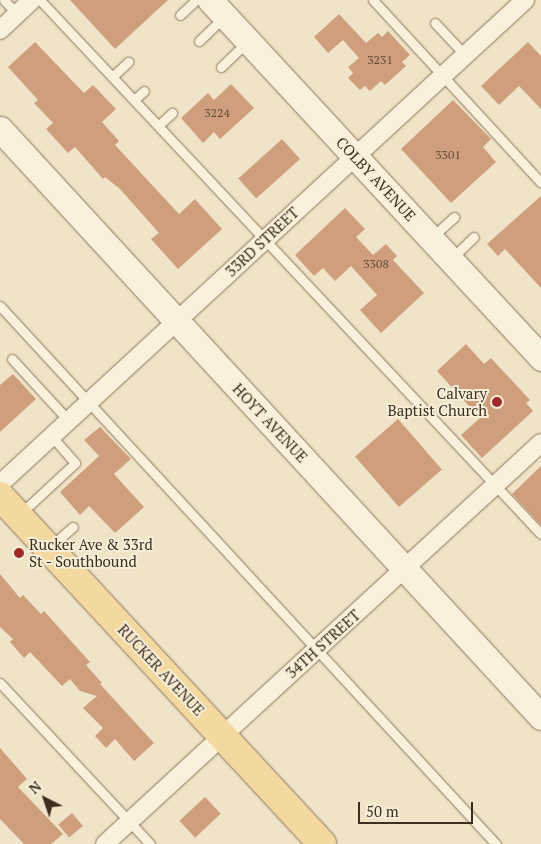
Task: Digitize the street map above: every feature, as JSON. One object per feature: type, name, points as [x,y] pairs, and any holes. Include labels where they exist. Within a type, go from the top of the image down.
[{"type":"main road","name":"RUCKER AVENUE","points":[[9,506],[322,844]]},
{"type":"street","points":[[0,30],[32,0]]},
{"type":"street","name":"33RD STREET","points":[[0,484],[177,323],[354,156],[525,0]]},
{"type":"street","name":"COLBY AVENUE","points":[[217,8],[450,260],[538,350]]},
{"type":"street","name":"HOYT AVENUE","points":[[0,129],[541,717]]},
{"type":"street","name":"34TH STREET","points":[[105,844],[541,444]]},
{"type":"lane","points":[[4,0],[17,14]]},
{"type":"lane","points":[[40,0],[266,238],[541,534]]},
{"type":"lane","points":[[180,15],[196,0]]},
{"type":"lane","points":[[373,0],[442,76],[498,129],[541,183]]},
{"type":"lane","points":[[199,41],[217,8]]},
{"type":"lane","points":[[435,23],[465,55]]},
{"type":"lane","points":[[221,67],[248,42]]},
{"type":"lane","points":[[113,76],[128,62]]},
{"type":"lane","points":[[135,100],[144,91]]},
{"type":"lane","points":[[159,125],[172,113]]},
{"type":"lane","points":[[430,238],[454,217]]},
{"type":"lane","points":[[450,260],[474,237]]},
{"type":"lane","points":[[0,306],[90,402],[280,616],[316,650],[496,844]]},
{"type":"lane","points":[[12,359],[69,422]]},
{"type":"lane","points":[[9,506],[75,463],[52,437]]},
{"type":"lane","points":[[49,548],[72,527]]},
{"type":"lane","points":[[0,683],[150,844]]},
{"type":"building","points":[[70,0],[168,0],[115,49]]},
{"type":"building","points":[[339,14],[366,43],[378,33],[382,37],[388,31],[410,55],[402,62],[406,66],[385,85],[381,81],[370,91],[365,86],[360,90],[348,78],[353,73],[348,67],[359,58],[343,40],[328,53],[314,37]]},
{"type":"building","points":[[35,42],[84,93],[93,85],[116,109],[102,122],[119,141],[115,145],[179,214],[195,199],[222,229],[178,269],[151,239],[159,233],[120,189],[105,177],[103,179],[75,147],[68,153],[46,129],[53,123],[34,103],[38,100],[8,67]]},
{"type":"building","points":[[528,42],[541,56],[541,109],[519,86],[499,105],[481,86]]},
{"type":"building","points":[[231,84],[254,108],[220,139],[214,132],[203,143],[181,118],[208,93],[214,100]]},
{"type":"building","points":[[453,100],[491,139],[483,147],[496,162],[451,203],[401,149]]},
{"type":"building","points":[[282,139],[300,159],[256,199],[238,178]]},
{"type":"building","points":[[541,196],[541,288],[505,249],[498,256],[487,244]]},
{"type":"building","points":[[345,208],[365,229],[356,237],[373,255],[386,244],[397,256],[393,260],[424,293],[381,333],[360,310],[377,295],[351,266],[335,281],[323,268],[314,276],[295,255]]},
{"type":"building","name":"Calvary Baptist Church","points":[[466,344],[484,364],[491,358],[530,400],[526,403],[533,411],[482,458],[461,435],[480,418],[437,371]]},
{"type":"building","points":[[13,374],[36,399],[0,432],[0,385]]},
{"type":"building","points":[[398,419],[442,470],[399,507],[355,456]]},
{"type":"building","points":[[100,427],[131,459],[114,474],[144,507],[115,533],[89,506],[80,515],[60,492],[99,456],[84,440]]},
{"type":"building","points":[[541,466],[541,525],[512,494]]},
{"type":"building","points":[[0,574],[20,598],[23,595],[41,614],[44,611],[90,662],[86,665],[102,683],[100,684],[154,743],[134,761],[115,739],[106,748],[95,736],[103,728],[83,708],[97,696],[80,691],[70,679],[62,686],[30,652],[24,658],[10,642],[13,639],[0,627]]},
{"type":"building","points":[[0,748],[27,779],[18,787],[63,834],[51,844],[24,844],[0,819]]},
{"type":"building","points":[[205,797],[221,814],[195,838],[179,821]]},
{"type":"building","points":[[72,813],[83,826],[69,838],[58,825]]},
{"type":"place","name":"Calvary Baptist Church","points":[[497,402]]},
{"type":"place","name":"Rucker Ave & 33rd St - Southbound","points":[[19,553]]}]
